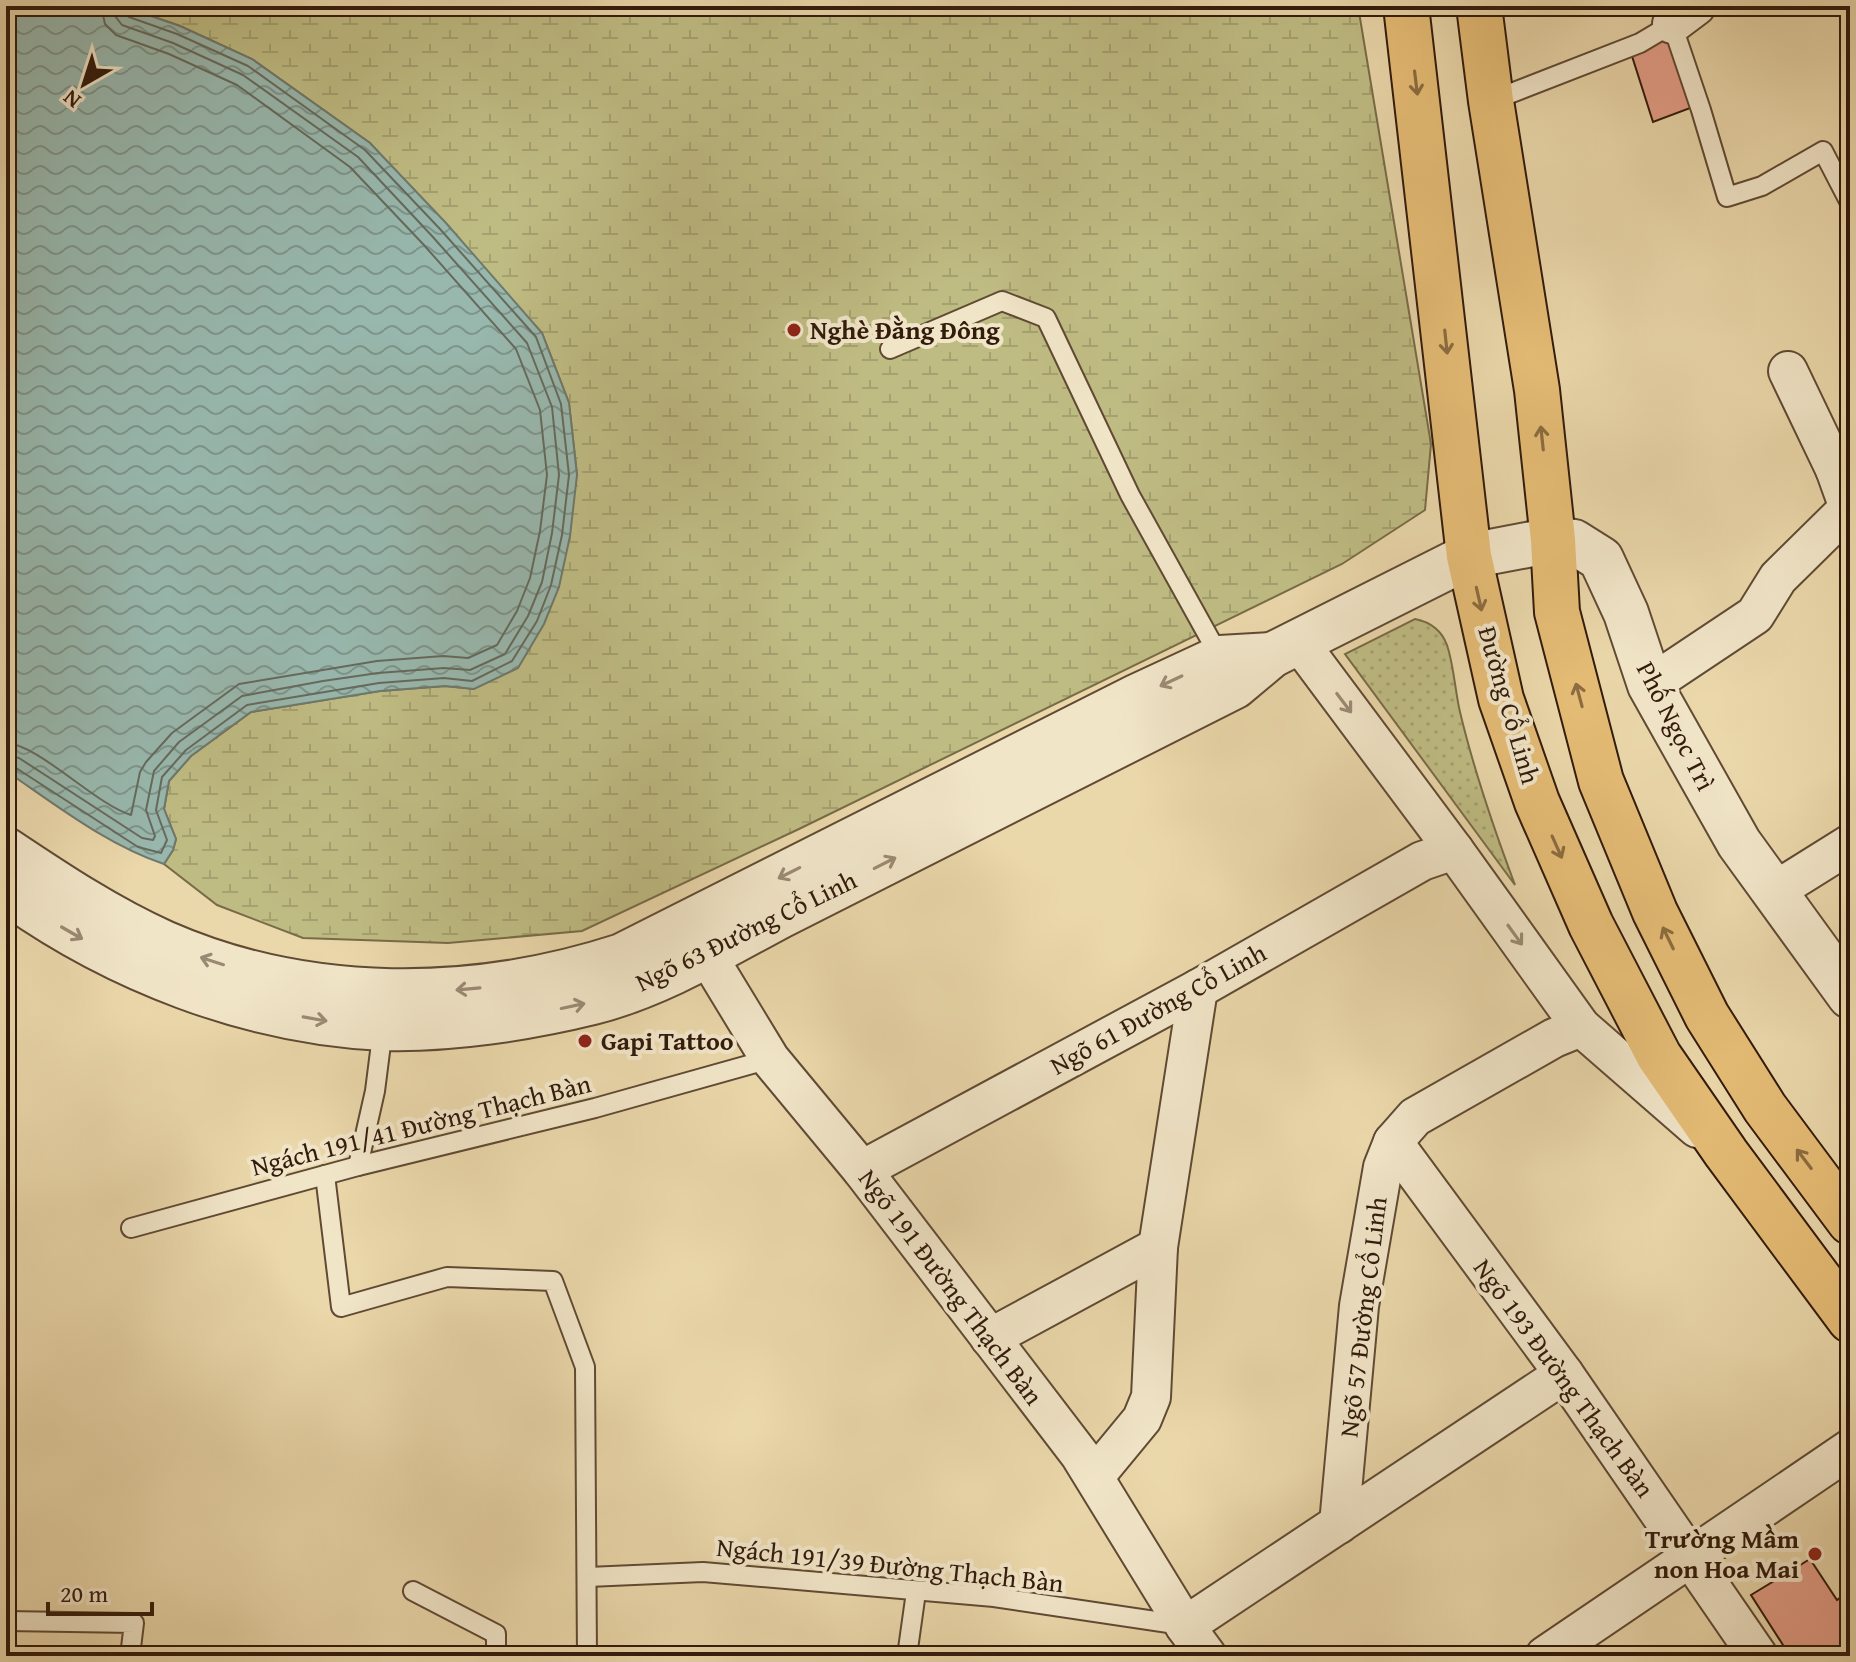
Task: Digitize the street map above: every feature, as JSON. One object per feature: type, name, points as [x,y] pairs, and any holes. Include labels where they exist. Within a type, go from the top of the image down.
[{"type":"main road","name":"Đường Cổ Linh","points":[[1406,6],[1469,556],[1501,699],[1537,802],[1591,925],[1659,1056],[1726,1153],[1850,1320]]},
{"type":"main road","points":[[1479,6],[1537,390],[1553,540],[1557,612],[1601,781],[1655,912],[1707,1016],[1765,1108],[1850,1222]]},
{"type":"street","points":[[1650,685],[1755,615],[1778,578],[1849,508],[1843,466],[1788,371]]},
{"type":"street","name":"Phố Ngọc Trì","points":[[1469,556],[1553,540],[1574,542],[1601,559],[1626,613],[1650,685],[1739,843],[1850,996]]},
{"type":"street","name":"Ngõ 63 Đường Cổ Linh","points":[[17,878],[89,905],[127,944],[187,952],[252,974],[319,987],[382,1009],[468,989],[542,979],[622,956],[697,940],[1138,696],[1228,672],[1285,648],[1469,556]]},
{"type":"street","points":[[1285,648],[1454,850],[1581,1027],[1726,1153]]},
{"type":"street","points":[[1775,891],[1850,844]]},
{"type":"street","name":"Ngõ 61 Đường Cổ Linh","points":[[862,1170],[1198,989],[1422,861],[1454,850]]},
{"type":"street","name":"Ngõ 191 Đường Thạch Bàn","points":[[697,940],[770,1059],[862,1170],[1095,1476],[1196,1641]]},
{"type":"street","points":[[1095,1476],[1142,1419],[1151,1397],[1158,1247],[1198,989]]},
{"type":"street","name":"Ngõ 57 Đường Cổ Linh","points":[[1339,1524],[1359,1306],[1383,1167],[1393,1142],[1415,1117],[1554,1038],[1581,1027]]},
{"type":"street","name":"Ngõ 193 Đường Thạch Bàn","points":[[1393,1142],[1564,1374],[1758,1656]]},
{"type":"street","points":[[990,1338],[1158,1247]]},
{"type":"street","points":[[1196,1641],[1339,1524],[1564,1374]]},
{"type":"street","points":[[1545,1656],[1850,1449]]},
{"type":"lane","points":[[1491,101],[1640,43],[1684,15],[1701,110],[1727,197],[1762,186],[1823,151],[1850,203]]},
{"type":"lane","points":[[890,349],[1002,301],[1046,318],[1130,495],[1228,672]]},
{"type":"lane","points":[[358,1166],[375,1091],[382,1009]]},
{"type":"lane","name":"Ngách 191/41 Đường Thạch Bàn","points":[[131,1228],[358,1166],[595,1108],[770,1059]]},
{"type":"lane","points":[[325,1175],[341,1307],[447,1277],[553,1281],[585,1367],[587,1656]]},
{"type":"lane","name":"Ngách 191/39 Đường Thạch Bàn","points":[[588,1577],[703,1572],[994,1597],[1196,1641]]},
{"type":"lane","points":[[413,1591],[496,1634],[496,1656]]},
{"type":"lane","points":[[907,1656],[916,1592]]},
{"type":"lane","points":[[6,1621],[134,1623],[130,1656]]},
{"type":"green space","points":[[122,6],[1358,6],[1431,444],[1425,510],[1342,564],[799,829],[582,931],[448,943],[303,938],[217,905],[164,864],[176,839],[164,809],[169,781],[191,756],[251,712],[380,691],[445,686],[474,689],[577,475],[569,403],[542,333],[370,143],[252,59],[180,26]]},
{"type":"green space","points":[[1415,619],[1434,627],[1447,645],[1472,756],[1515,885],[1345,654]]},
{"type":"water","points":[[6,6],[122,6],[180,26],[252,59],[370,143],[446,223],[542,333],[569,403],[577,475],[570,536],[559,587],[544,624],[518,668],[474,689],[445,686],[380,691],[251,712],[191,756],[169,781],[164,809],[176,839],[164,864],[102,835],[6,771]]},
{"type":"building","points":[[1667,35],[1693,107],[1653,122],[1631,53]]},
{"type":"building","points":[[1810,1559],[1837,1600],[1845,1594],[1850,1602],[1850,1656],[1790,1656],[1751,1595]]},
{"type":"place","name":"Nghè Đằng Đông","points":[[794,330]]},
{"type":"place","name":"Gapi Tattoo","points":[[585,1041]]},
{"type":"place","name":"Trường Mầm non Hoa Mai","points":[[1815,1554]]}]
